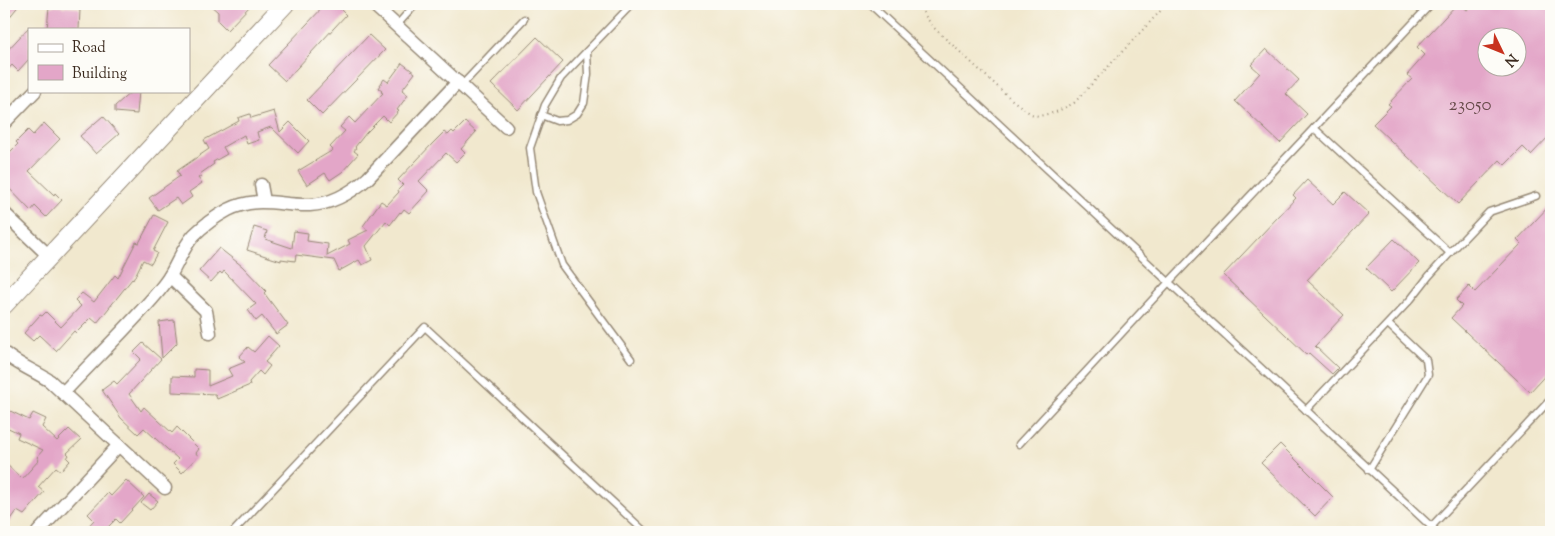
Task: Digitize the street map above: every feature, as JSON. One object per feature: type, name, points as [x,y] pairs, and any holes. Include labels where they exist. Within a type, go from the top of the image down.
[{"type":"main road","points":[[4,305],[285,4]]},
{"type":"street","points":[[373,4],[506,127]]},
{"type":"street","points":[[63,392],[153,298],[170,276],[193,236],[208,223],[231,209],[247,203],[264,201],[310,205],[343,197],[355,190],[368,178],[460,84]]},
{"type":"street","points":[[4,123],[34,92]]},
{"type":"street","points":[[261,185],[264,201]]},
{"type":"street","points":[[4,213],[49,256]]},
{"type":"street","points":[[170,276],[206,311],[210,333]]},
{"type":"street","points":[[4,353],[23,367],[50,381],[165,488]]},
{"type":"street","points":[[38,532],[119,445]]},
{"type":"lane","points":[[396,26],[416,4]]},
{"type":"lane","points":[[631,359],[562,265],[536,192],[530,148],[545,105],[561,78],[632,4]]},
{"type":"lane","points":[[870,4],[1434,530],[1551,399]]},
{"type":"lane","points":[[1019,444],[1168,282],[1432,4]]},
{"type":"lane","points":[[460,84],[524,19]]},
{"type":"lane","points":[[541,115],[557,121],[567,120],[577,114],[584,103],[588,74],[587,52]]},
{"type":"lane","points":[[1314,128],[1450,253]]},
{"type":"lane","points":[[1306,410],[1388,324],[1450,253],[1489,212],[1536,196]]},
{"type":"lane","points":[[1369,470],[1428,374],[1426,360],[1388,324]]},
{"type":"lane","points":[[233,532],[425,327],[645,532]]},
{"type":"path","points":[[917,4],[933,27],[1004,93],[1031,114],[1039,116],[1056,112],[1074,103],[1167,4]]},
{"type":"building","points":[[4,4],[20,4],[4,24]]},
{"type":"building","points":[[209,4],[252,4],[227,30],[218,21],[218,12]]},
{"type":"building","points":[[326,4],[335,4],[346,15],[285,81],[268,65]]},
{"type":"building","points":[[1457,4],[1460,4],[1467,10],[1474,4],[1551,4],[1551,134],[1531,155],[1523,147],[1505,165],[1500,160],[1458,204],[1373,124],[1391,106],[1388,104],[1412,79],[1407,75],[1425,55],[1417,47]]},
{"type":"building","points":[[51,6],[79,8],[79,28],[47,28],[49,7],[51,8]]},
{"type":"building","points":[[28,28],[28,60],[18,71],[12,65],[4,74],[4,54]]},
{"type":"building","points":[[369,35],[385,50],[322,115],[307,100]]},
{"type":"building","points":[[537,37],[563,62],[518,110],[491,84]]},
{"type":"building","points":[[1266,49],[1299,80],[1286,94],[1307,114],[1280,143],[1235,101],[1260,73],[1251,65]]},
{"type":"building","points":[[402,63],[415,73],[402,90],[408,95],[397,110],[399,111],[389,122],[383,116],[366,133],[355,147],[354,151],[358,154],[342,172],[330,180],[325,173],[307,185],[298,171],[333,150],[330,147],[345,131],[340,127],[349,117],[355,123],[383,93],[378,88],[384,79],[388,82]]},
{"type":"building","points":[[131,92],[139,92],[137,114],[115,112],[115,106]]},
{"type":"building","points":[[274,111],[280,132],[290,122],[309,141],[298,153],[271,127],[257,132],[259,140],[247,144],[244,135],[223,147],[227,154],[213,162],[214,164],[200,174],[201,176],[198,178],[202,183],[189,192],[192,197],[181,205],[176,198],[158,210],[149,198],[180,176],[177,171],[209,149],[204,140],[239,121],[238,118],[250,114],[251,118]]},
{"type":"building","points":[[103,116],[119,134],[96,154],[80,136]]},
{"type":"building","points":[[465,122],[476,132],[461,149],[465,153],[456,162],[446,153],[419,181],[429,191],[409,213],[404,209],[390,225],[386,221],[366,246],[372,260],[362,265],[359,260],[339,271],[334,260],[296,255],[295,261],[281,259],[281,261],[247,250],[254,227],[267,231],[265,239],[292,248],[294,231],[308,233],[307,241],[328,244],[327,256],[350,244],[348,240],[368,230],[363,226],[381,201],[387,205],[399,192],[398,190],[403,185],[398,180],[444,132],[448,135],[452,131],[454,133]]},
{"type":"building","points":[[44,123],[60,139],[29,171],[54,195],[55,193],[62,200],[46,217],[35,206],[31,211],[4,183],[4,158],[18,144],[16,142],[28,130],[33,135]]},
{"type":"building","points":[[1307,180],[1333,204],[1345,192],[1369,214],[1307,280],[1344,315],[1315,346],[1338,368],[1332,374],[1309,353],[1307,355],[1223,275],[1296,198],[1293,195]]},
{"type":"building","points":[[1551,204],[1551,369],[1530,392],[1451,318],[1462,306],[1456,300],[1469,286],[1475,292],[1521,244],[1517,240]]},
{"type":"building","points":[[154,215],[168,222],[153,251],[157,253],[151,264],[143,260],[133,280],[97,323],[91,318],[76,333],[74,331],[56,351],[39,335],[33,341],[24,333],[40,315],[42,316],[46,312],[61,327],[81,306],[75,300],[82,293],[94,302],[115,275],[118,278],[136,242],[139,243]]},
{"type":"building","points":[[1394,239],[1419,263],[1391,292],[1366,268]]},
{"type":"building","points":[[219,248],[242,266],[266,291],[264,293],[288,325],[276,334],[262,316],[256,321],[248,310],[256,304],[224,271],[222,274],[220,272],[211,282],[199,271]]},
{"type":"building","points":[[174,320],[177,343],[162,358],[159,322]]},
{"type":"building","points":[[268,336],[279,346],[265,362],[270,366],[263,375],[259,371],[249,382],[250,385],[217,399],[215,394],[172,392],[172,376],[194,377],[194,369],[208,370],[208,386],[232,376],[228,369],[245,362],[239,357],[248,347],[254,352]]},
{"type":"building","points":[[143,343],[161,359],[129,394],[141,411],[144,407],[172,433],[177,427],[199,449],[196,453],[198,456],[182,473],[173,464],[178,459],[144,428],[138,434],[121,418],[102,390],[114,381],[117,384],[141,359],[134,352]]},
{"type":"building","points":[[4,408],[29,420],[33,413],[46,419],[42,427],[57,441],[69,429],[81,440],[67,453],[69,455],[67,458],[70,461],[61,471],[56,467],[38,487],[44,492],[24,515],[17,511],[4,529],[4,462],[22,479],[39,460],[37,457],[43,450],[17,438],[19,433],[4,426]]},
{"type":"building","points":[[1280,444],[1333,497],[1315,516],[1261,463]]},
{"type":"building","points":[[126,480],[144,497],[120,523],[116,519],[103,532],[83,532],[94,520],[88,514],[108,493],[111,496]]},
{"type":"building","points":[[149,494],[158,501],[150,510],[141,503]]}]
